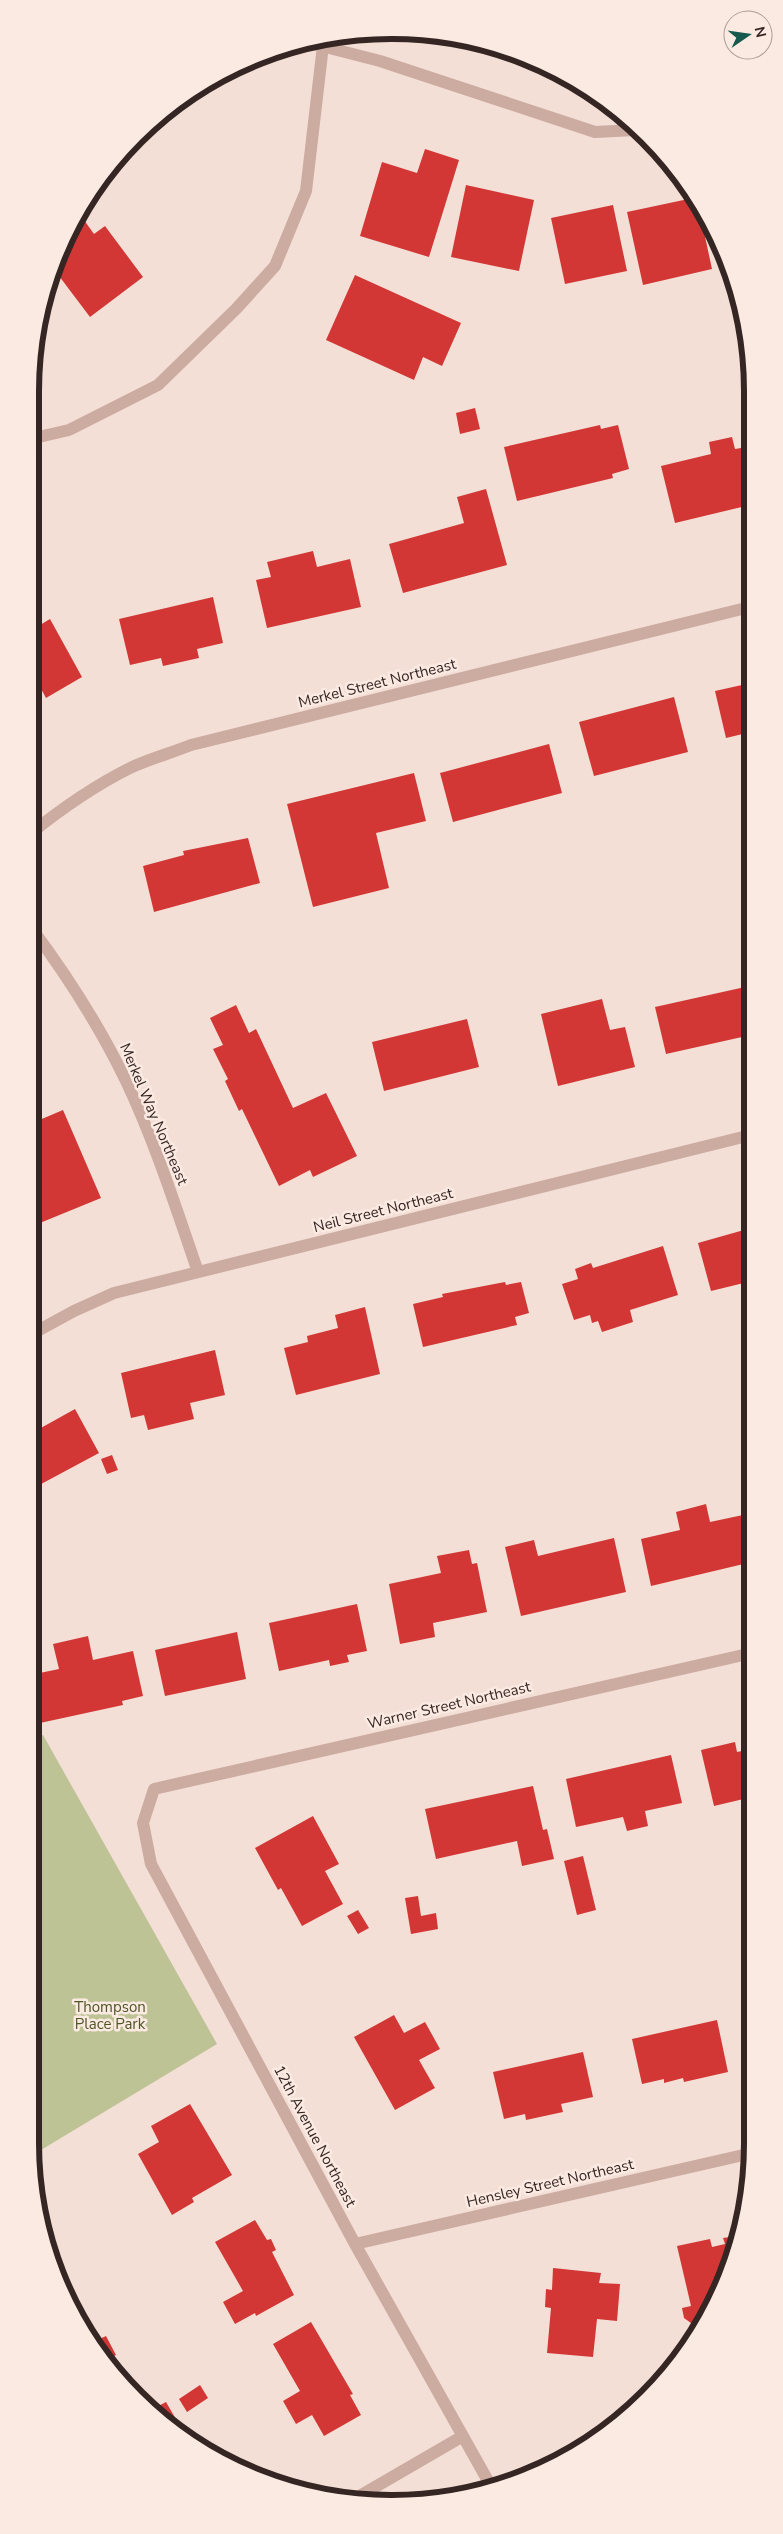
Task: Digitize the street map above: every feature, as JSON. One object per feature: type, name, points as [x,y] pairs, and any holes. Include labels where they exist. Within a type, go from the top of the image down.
[{"type":"street","points":[[331,44],[595,132],[629,130]]},
{"type":"street","points":[[39,438],[69,430],[158,385],[236,309],[275,266],[306,191],[324,46]]},
{"type":"street","name":"Merkel Street Northeast","points":[[39,828],[94,788],[132,767],[191,746],[744,608]]},
{"type":"street","name":"Merkel Way Northeast","points":[[39,940],[102,1035],[126,1082],[166,1178],[198,1272]]},
{"type":"street","name":"Neil Street Northeast","points":[[39,1330],[74,1311],[114,1294],[744,1137]]},
{"type":"street","name":"Warner Street Northeast","points":[[154,1789],[744,1655]]},
{"type":"street","name":"12th Avenue Northeast","points":[[154,1789],[143,1823],[151,1864],[354,2244],[488,2482]]},
{"type":"street","name":"Hensley Street Northeast","points":[[354,2244],[743,2155]]},
{"type":"street","points":[[364,2494],[463,2436]]},
{"type":"green space","name":"Thompson Place Park","points":[[43,1735],[217,2044],[39,2151],[39,2142],[39,1736]]},
{"type":"building","points":[[425,149],[459,160],[429,257],[360,236],[382,162],[417,173]]},
{"type":"building","points":[[466,185],[534,200],[519,271],[451,257]]},
{"type":"building","points":[[687,199],[703,225],[712,269],[643,285],[627,212]]},
{"type":"building","points":[[613,205],[627,271],[565,284],[551,218]]},
{"type":"building","points":[[84,220],[94,234],[105,226],[143,277],[90,317],[58,275]]},
{"type":"building","points":[[355,275],[461,323],[442,366],[423,357],[414,380],[326,340]]},
{"type":"building","points":[[475,408],[480,429],[460,434],[456,413]]},
{"type":"building","points":[[600,425],[601,429],[618,425],[629,469],[612,474],[613,478],[517,501],[504,447]]},
{"type":"building","points":[[732,437],[735,449],[744,448],[744,506],[675,523],[661,466],[711,454],[709,442]]},
{"type":"building","points":[[486,489],[507,565],[403,593],[389,544],[464,523],[457,497]]},
{"type":"building","points":[[313,551],[317,567],[350,559],[361,607],[267,628],[256,580],[271,577],[267,562]]},
{"type":"building","points":[[213,597],[223,643],[197,649],[199,658],[163,666],[161,658],[130,665],[119,619]]},
{"type":"building","points":[[50,619],[82,677],[46,698],[39,685],[39,626]]},
{"type":"building","points":[[744,685],[744,734],[726,738],[715,691]]},
{"type":"building","points":[[674,697],[688,752],[594,776],[579,722]]},
{"type":"building","points":[[549,744],[562,793],[453,822],[440,773]]},
{"type":"building","points":[[414,773],[426,821],[376,833],[389,888],[313,907],[287,804]]},
{"type":"building","points":[[248,838],[260,883],[154,912],[143,866],[184,855],[183,851]]},
{"type":"building","points":[[744,987],[744,1037],[666,1054],[655,1007]]},
{"type":"building","points":[[602,999],[610,1030],[625,1027],[635,1067],[558,1086],[541,1014]]},
{"type":"building","points":[[236,1005],[249,1033],[256,1029],[293,1108],[326,1093],[357,1156],[313,1177],[310,1170],[279,1186],[242,1109],[239,1111],[225,1081],[228,1079],[213,1049],[223,1045],[210,1018]]},
{"type":"building","points":[[467,1019],[479,1067],[384,1091],[372,1042]]},
{"type":"building","points":[[63,1110],[101,1198],[39,1223],[39,1120]]},
{"type":"building","points":[[744,1230],[744,1283],[711,1291],[698,1243]]},
{"type":"building","points":[[663,1246],[678,1295],[630,1310],[633,1322],[602,1332],[598,1321],[592,1323],[590,1315],[574,1320],[562,1284],[578,1279],[575,1269],[591,1263],[593,1268]]},
{"type":"building","points":[[505,1282],[506,1285],[521,1282],[529,1313],[515,1317],[517,1325],[423,1347],[413,1304],[443,1297],[442,1294]]},
{"type":"building","points":[[365,1307],[380,1374],[296,1395],[284,1348],[308,1342],[307,1336],[338,1328],[335,1315]]},
{"type":"building","points":[[215,1350],[225,1395],[190,1403],[194,1419],[148,1430],[144,1415],[131,1418],[121,1373]]},
{"type":"building","points":[[75,1409],[99,1453],[39,1485],[39,1429]]},
{"type":"building","points":[[112,1455],[118,1470],[107,1474],[101,1459]]},
{"type":"building","points":[[706,1504],[710,1522],[743,1515],[744,1564],[651,1586],[641,1539],[680,1530],[676,1512]]},
{"type":"building","points":[[614,1538],[626,1592],[521,1616],[505,1547],[534,1540],[538,1556]]},
{"type":"building","points":[[469,1550],[472,1564],[477,1563],[487,1612],[433,1623],[435,1637],[400,1644],[389,1584],[441,1573],[437,1556]]},
{"type":"building","points":[[357,1604],[367,1651],[347,1655],[349,1662],[330,1666],[329,1660],[279,1671],[269,1623]]},
{"type":"building","points":[[237,1632],[246,1679],[165,1696],[155,1650]]},
{"type":"building","points":[[88,1636],[93,1660],[133,1651],[143,1696],[122,1701],[123,1705],[40,1723],[39,1673],[59,1669],[53,1644]]},
{"type":"building","points":[[735,1742],[737,1752],[744,1751],[744,1799],[714,1806],[701,1750]]},
{"type":"building","points":[[671,1755],[682,1803],[645,1811],[648,1826],[627,1831],[623,1817],[576,1827],[566,1779]]},
{"type":"building","points":[[533,1786],[543,1830],[547,1829],[554,1859],[522,1866],[517,1841],[436,1859],[425,1809]]},
{"type":"building","points":[[313,1816],[339,1864],[325,1871],[343,1904],[302,1926],[281,1888],[278,1890],[255,1848]]},
{"type":"building","points":[[583,1856],[596,1910],[577,1915],[564,1861]]},
{"type":"building","points":[[418,1896],[421,1916],[436,1913],[438,1929],[411,1934],[405,1898]]},
{"type":"building","points":[[358,1910],[369,1928],[358,1934],[347,1916]]},
{"type":"building","points":[[394,2015],[404,2033],[425,2022],[440,2049],[419,2060],[435,2088],[395,2110],[354,2037]]},
{"type":"building","points":[[717,2020],[728,2072],[684,2082],[683,2078],[664,2083],[664,2079],[642,2084],[632,2039]]},
{"type":"building","points":[[583,2052],[593,2097],[561,2104],[563,2112],[526,2120],[525,2114],[504,2119],[493,2072]]},
{"type":"building","points":[[190,2104],[232,2175],[192,2198],[194,2202],[172,2215],[138,2154],[159,2142],[151,2126]]},
{"type":"building","points":[[255,2220],[267,2240],[271,2239],[276,2250],[272,2252],[294,2295],[256,2316],[255,2313],[235,2324],[223,2302],[243,2291],[215,2242]]},
{"type":"building","points":[[730,2237],[726,2256],[708,2299],[693,2325],[684,2318],[682,2308],[691,2306],[677,2246],[710,2239],[712,2247],[725,2244],[723,2238]]},
{"type":"building","points":[[553,2268],[601,2273],[599,2283],[620,2284],[617,2321],[597,2319],[593,2357],[547,2353],[551,2308],[545,2307],[546,2289],[552,2290]]},
{"type":"building","points":[[311,2322],[353,2394],[350,2395],[361,2415],[324,2436],[312,2415],[296,2424],[283,2401],[300,2391],[273,2344]]},
{"type":"building","points":[[106,2336],[116,2355],[112,2357],[99,2339]]},
{"type":"building","points":[[200,2385],[208,2398],[187,2412],[179,2399]]},
{"type":"building","points":[[166,2402],[177,2421],[176,2421],[157,2407]]}]
